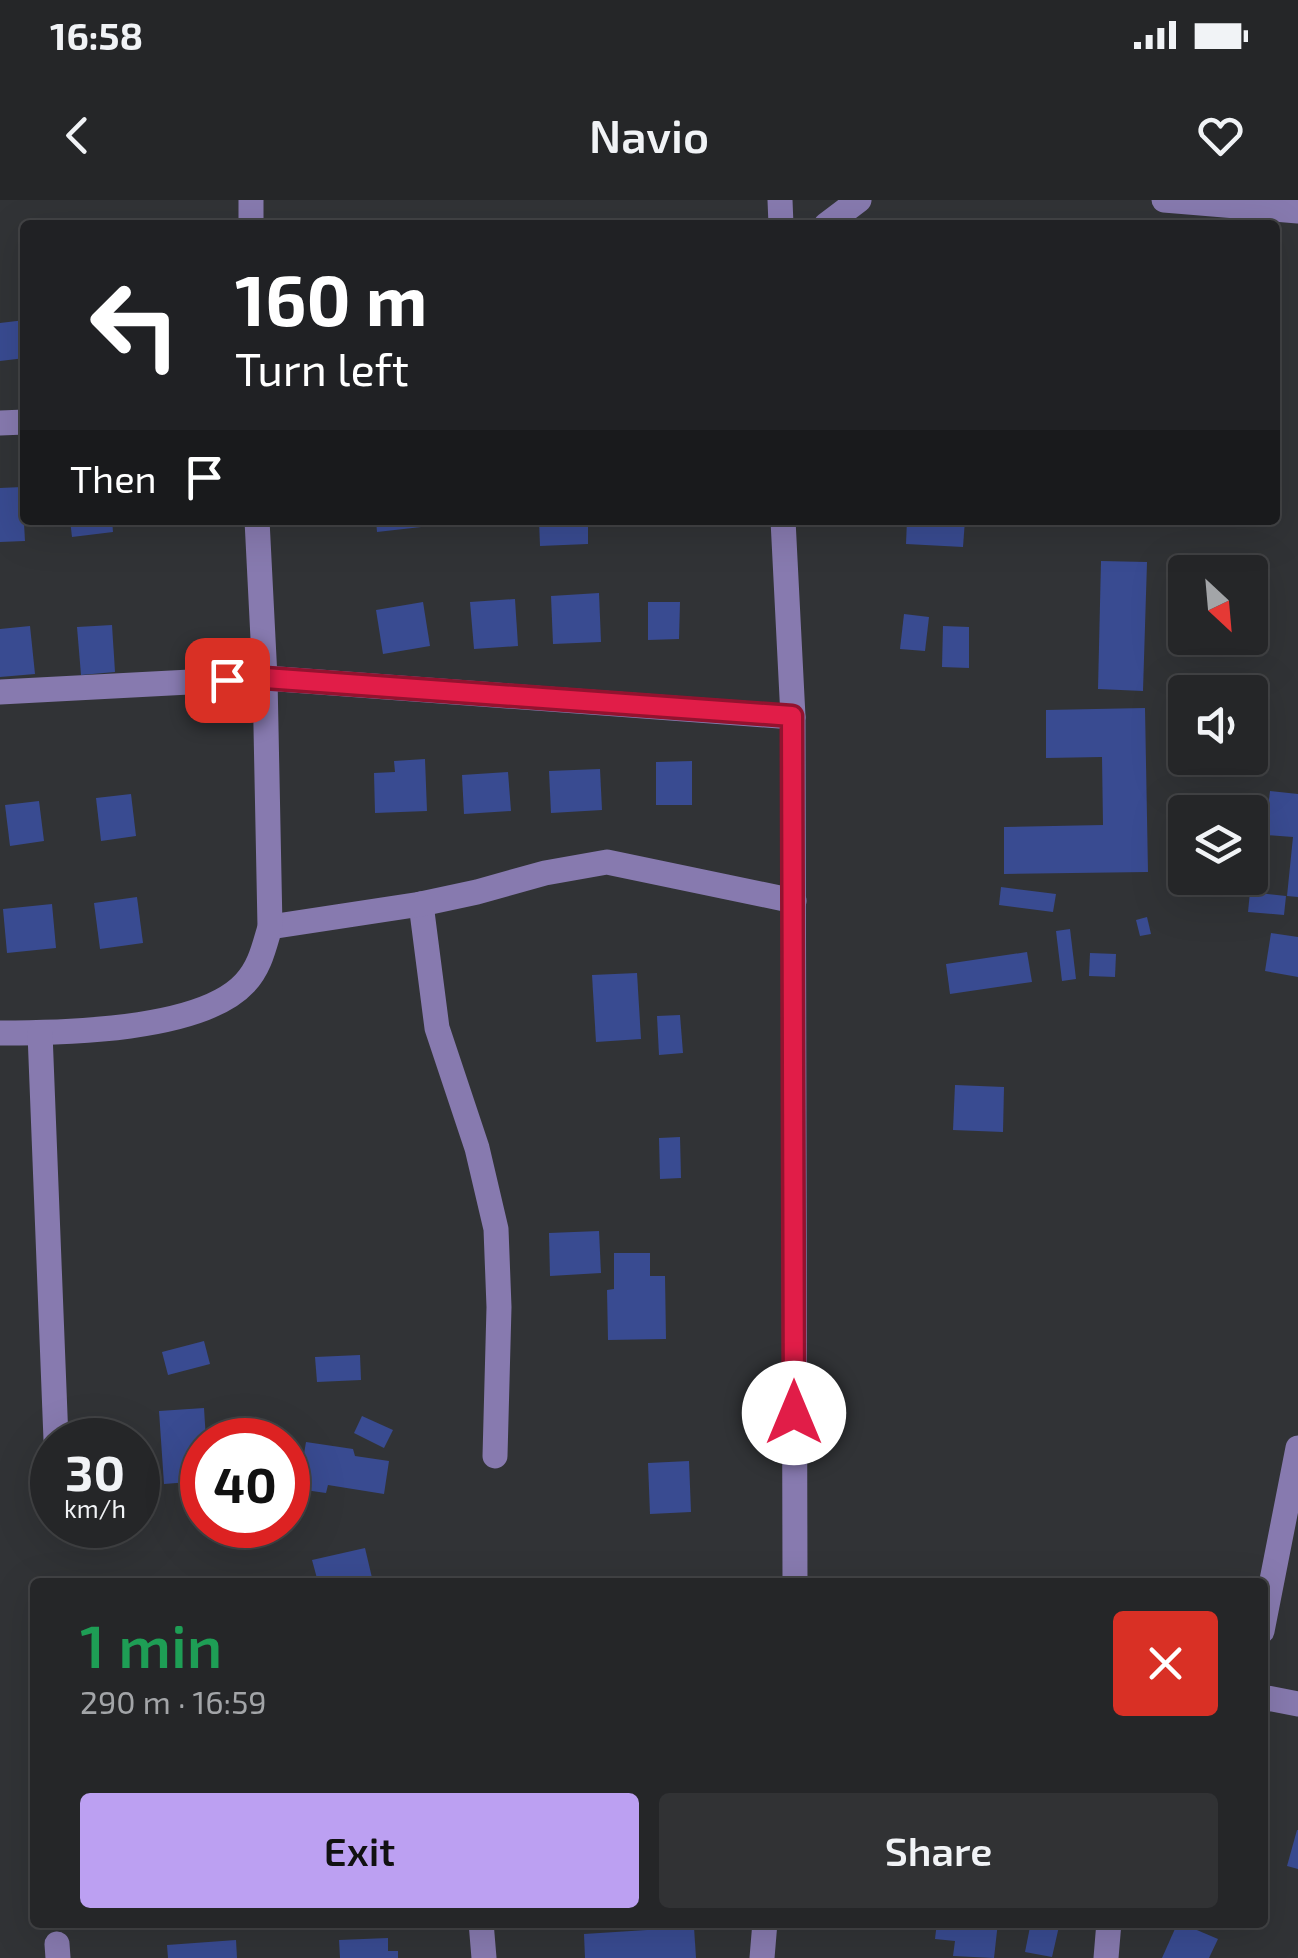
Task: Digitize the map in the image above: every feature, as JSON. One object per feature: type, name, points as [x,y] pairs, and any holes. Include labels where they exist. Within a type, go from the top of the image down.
[{"type":"street","points":[[833,220],[859,200]]},
{"type":"street","points":[[1164,200],[1298,211]]},
{"type":"street","points":[[0,1033],[156,1022],[211,1006],[244,984],[260,962],[270,927],[257,525]]},
{"type":"street","points":[[784,525],[794,900],[795,1578]]},
{"type":"street","points":[[0,692],[265,678],[792,716]]},
{"type":"street","points":[[270,927],[421,904],[544,873],[607,862],[794,900]]},
{"type":"street","points":[[421,904],[437,1028],[476,1148],[496,1229],[496,1456]]},
{"type":"street","points":[[40,1033],[55,1418]]},
{"type":"street","points":[[1268,1600],[1298,1448]]},
{"type":"street","points":[[1268,1698],[1298,1704]]},
{"type":"street","points":[[482,1928],[484,1958]]},
{"type":"street","points":[[762,1958],[764,1928]]},
{"type":"street","points":[[1106,1958],[1108,1928]]},
{"type":"building","points":[[20,321],[20,359],[0,361],[0,323]]},
{"type":"building","points":[[20,487],[20,525],[24,525],[25,541],[0,542],[0,488]]},
{"type":"building","points":[[71,525],[112,525],[113,532],[72,537]]},
{"type":"building","points":[[376,525],[439,525],[377,532]]},
{"type":"building","points":[[539,525],[588,525],[588,544],[540,546]]},
{"type":"building","points":[[907,525],[965,525],[963,547],[906,544]]},
{"type":"building","points":[[1101,561],[1147,562],[1143,691],[1098,689]]},
{"type":"building","points":[[599,593],[601,642],[553,644],[551,596]]},
{"type":"building","points":[[515,599],[518,646],[474,649],[470,602]]},
{"type":"building","points":[[423,602],[430,646],[383,654],[376,610]]},
{"type":"building","points":[[648,602],[680,602],[679,639],[648,640]]},
{"type":"building","points":[[904,614],[929,617],[925,651],[900,649]]},
{"type":"building","points":[[112,625],[115,672],[81,675],[77,627]]},
{"type":"building","points":[[30,626],[35,674],[0,677],[0,629]]},
{"type":"building","points":[[943,626],[969,627],[969,668],[942,667]]},
{"type":"building","points":[[1145,708],[1148,872],[1004,874],[1004,827],[1103,825],[1102,757],[1046,758],[1046,710]]},
{"type":"building","points":[[425,759],[427,811],[375,813],[374,773],[395,772],[394,761]]},
{"type":"building","points":[[692,761],[692,805],[656,805],[656,762]]},
{"type":"building","points":[[600,769],[602,810],[551,813],[549,771]]},
{"type":"building","points":[[508,772],[511,811],[464,814],[462,775]]},
{"type":"building","points":[[1270,791],[1298,794],[1298,897],[1287,896],[1293,837],[1268,835]]},
{"type":"building","points":[[131,794],[136,836],[101,841],[96,798]]},
{"type":"building","points":[[39,801],[44,841],[10,846],[5,805]]},
{"type":"building","points":[[1001,887],[1056,894],[1053,912],[999,905]]},
{"type":"building","points":[[1250,895],[1286,896],[1284,915],[1248,912]]},
{"type":"building","points":[[137,897],[143,943],[100,949],[94,903]]},
{"type":"building","points":[[52,904],[56,948],[7,953],[3,909]]},
{"type":"building","points":[[1147,917],[1151,934],[1140,936],[1136,920]]},
{"type":"building","points":[[1070,929],[1076,979],[1062,981],[1056,931]]},
{"type":"building","points":[[1271,933],[1298,937],[1298,977],[1265,971]]},
{"type":"building","points":[[1027,952],[1032,982],[950,994],[946,964]]},
{"type":"building","points":[[1090,953],[1116,954],[1115,977],[1089,976]]},
{"type":"building","points":[[637,973],[641,1039],[596,1042],[592,975]]},
{"type":"building","points":[[680,1015],[683,1053],[659,1055],[657,1016]]},
{"type":"building","points":[[955,1085],[1004,1087],[1003,1132],[953,1130]]},
{"type":"building","points":[[680,1137],[681,1178],[660,1179],[659,1138]]},
{"type":"building","points":[[599,1231],[601,1273],[550,1276],[549,1233]]},
{"type":"building","points":[[614,1253],[650,1253],[650,1276],[665,1276],[666,1339],[608,1340],[607,1290],[614,1289]]},
{"type":"building","points":[[204,1341],[210,1364],[168,1375],[162,1352]]},
{"type":"building","points":[[360,1355],[361,1380],[317,1382],[315,1357]]},
{"type":"building","points":[[204,1408],[205,1418],[180,1418],[180,1483],[164,1484],[159,1411]]},
{"type":"building","points":[[362,1416],[393,1430],[384,1448],[354,1433]]},
{"type":"building","points":[[310,1443],[353,1449],[355,1456],[389,1461],[384,1494],[328,1485],[326,1493],[310,1491]]},
{"type":"building","points":[[689,1461],[691,1512],[650,1514],[648,1463]]},
{"type":"building","points":[[365,1548],[372,1578],[317,1578],[312,1560]]},
{"type":"building","points":[[1298,1830],[1298,1869],[1287,1866]]},
{"type":"building","points":[[694,1928],[696,1958],[585,1958],[584,1934]]},
{"type":"building","points":[[936,1928],[997,1928],[994,1958],[953,1956],[955,1941],[935,1939]]},
{"type":"building","points":[[1030,1928],[1059,1928],[1052,1957],[1025,1952]]},
{"type":"building","points":[[1175,1928],[1192,1928],[1218,1939],[1209,1958],[1162,1958]]},
{"type":"building","points":[[388,1938],[388,1951],[398,1951],[398,1958],[340,1958],[339,1940]]},
{"type":"building","points":[[236,1940],[237,1958],[168,1958],[167,1945]]},
{"type":"route","points":[[227,680],[265,678],[792,716],[794,1413]]}]
